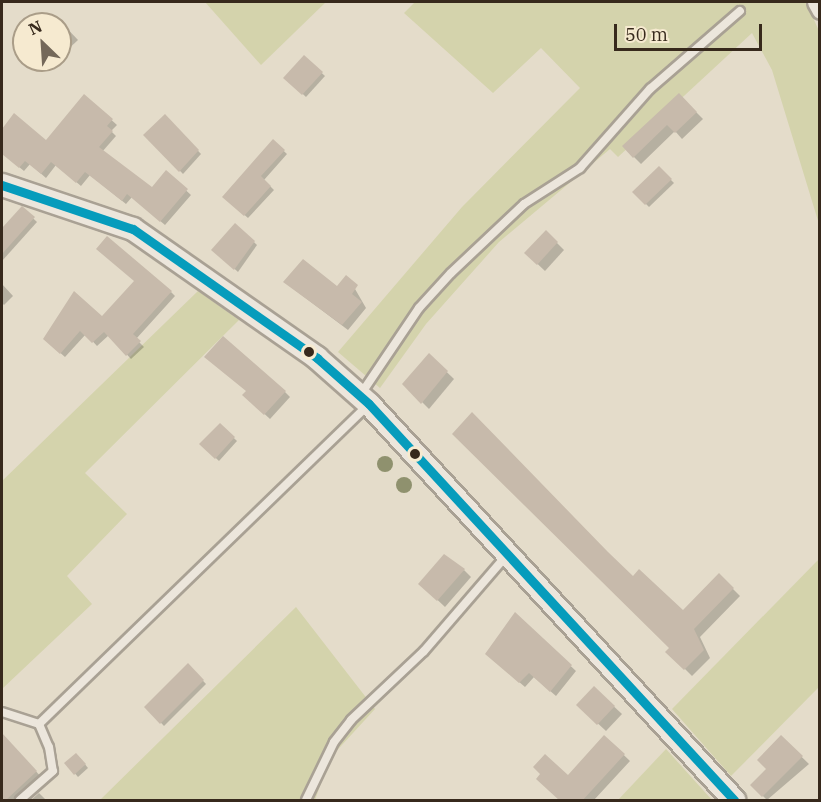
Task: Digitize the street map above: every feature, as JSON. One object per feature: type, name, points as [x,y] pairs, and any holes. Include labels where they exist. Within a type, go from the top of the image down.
[{"type":"street","points":[[815,2],[819,11]]},
{"type":"street","points":[[2,185],[133,229],[316,358],[365,400],[734,801]]},
{"type":"lane","points":[[39,724],[365,400],[419,308],[451,273],[524,204],[580,168],[650,89],[740,11]]},
{"type":"lane","points":[[306,801],[328,751],[351,720],[424,651],[507,555]]},
{"type":"lane","points":[[2,712],[39,724]]},
{"type":"lane","points":[[20,801],[53,771],[39,724]]},
{"type":"green space","points":[[205,2],[326,2],[261,65]]},
{"type":"green space","points":[[415,2],[806,2],[819,31],[819,224],[772,70],[752,33],[618,157],[610,149],[499,242],[426,324],[380,388],[338,352],[462,207],[580,88],[541,48],[493,93],[404,13]]},
{"type":"green space","points":[[198,291],[239,320],[85,473],[127,514],[67,576],[92,604],[2,689],[2,481]]},
{"type":"green space","points":[[819,559],[819,687],[731,776],[672,709]]},
{"type":"green space","points":[[296,607],[375,709],[330,758],[315,800],[100,800]]},
{"type":"green space","points":[[666,749],[712,800],[618,800]]},
{"type":"building","points":[[304,55],[323,72],[302,95],[283,78]]},
{"type":"building","points":[[679,93],[697,112],[675,133],[667,125],[633,158],[622,146]]},
{"type":"building","points":[[84,94],[113,119],[107,126],[113,131],[99,147],[152,187],[166,170],[188,189],[160,222],[127,194],[122,201],[85,172],[76,183],[51,162],[41,174],[25,161],[19,168],[2,154],[2,129],[14,113],[46,140]]},
{"type":"building","points":[[165,114],[199,150],[179,172],[143,135]]},
{"type":"building","points":[[273,139],[285,150],[261,176],[271,186],[244,216],[222,197]]},
{"type":"building","points":[[659,166],[672,179],[645,205],[632,192]]},
{"type":"building","points":[[22,206],[35,217],[2,254],[2,228]]},
{"type":"building","points":[[235,223],[255,241],[234,270],[211,250]]},
{"type":"building","points":[[546,230],[558,242],[537,265],[524,253]]},
{"type":"building","points":[[107,236],[172,291],[133,334],[141,341],[126,356],[104,332],[92,343],[80,331],[60,354],[43,339],[74,291],[102,316],[134,281],[96,249]]},
{"type":"building","points":[[303,259],[337,286],[346,275],[358,285],[352,294],[362,302],[342,325],[283,282]]},
{"type":"building","points":[[223,336],[286,391],[264,415],[242,395],[246,391],[204,357]]},
{"type":"building","points":[[429,353],[448,371],[421,404],[402,384]]},
{"type":"building","points":[[472,412],[633,576],[639,569],[683,610],[719,573],[734,588],[694,629],[704,650],[684,670],[665,652],[669,648],[452,434]]},
{"type":"building","points":[[220,423],[235,437],[215,459],[199,444]]},
{"type":"building","points":[[444,554],[465,569],[437,601],[418,584]]},
{"type":"building","points":[[515,612],[572,665],[550,692],[529,673],[519,683],[485,654]]},
{"type":"building","points":[[188,663],[204,680],[160,724],[144,707]]},
{"type":"building","points":[[594,686],[615,706],[597,725],[576,705]]},
{"type":"building","points":[[2,733],[37,771],[5,801],[2,801]]},
{"type":"building","points":[[604,735],[625,754],[582,801],[560,801],[536,779],[540,774],[533,767],[545,754],[568,775]]},
{"type":"building","points":[[781,735],[803,756],[762,797],[750,785],[766,769],[757,760]]},
{"type":"building","points":[[76,753],[86,764],[74,775],[64,763]]},
{"type":"transit line","points":[[2,185],[133,229],[317,358],[369,404],[734,800]]}]
